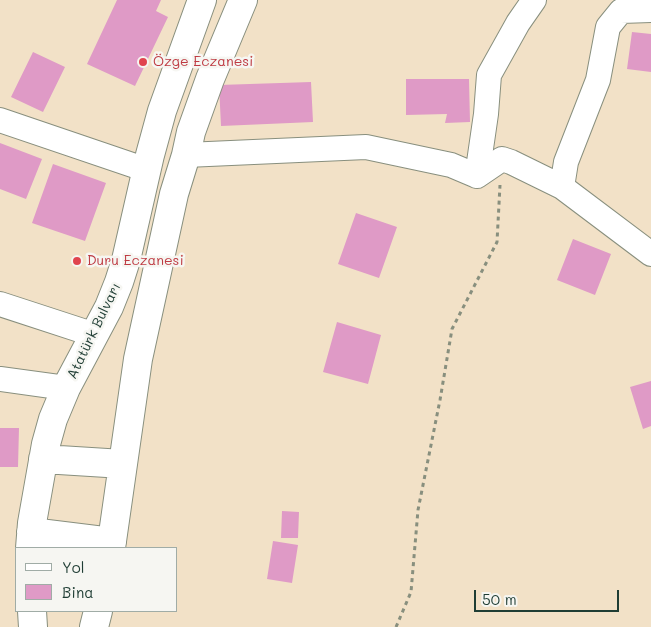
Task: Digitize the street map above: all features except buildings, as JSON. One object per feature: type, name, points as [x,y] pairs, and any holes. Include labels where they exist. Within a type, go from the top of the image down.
[{"type":"highway","name":"Atatürk Bulvarı","points":[[31,540],[36,497],[46,444],[66,388],[109,307],[124,267],[162,111],[202,0]]},
{"type":"highway","points":[[31,540],[111,545],[138,359],[174,194],[186,155],[190,132],[243,0]]},
{"type":"highway","points":[[43,459],[123,464]]},
{"type":"highway","points":[[32,612],[33,627]]},
{"type":"highway","points":[[94,627],[98,612]]},
{"type":"street","points":[[477,176],[489,75],[518,23],[534,0]]},
{"type":"street","points":[[562,187],[566,162],[598,80],[608,27],[622,11],[651,10]]},
{"type":"street","points":[[0,120],[147,170]]},
{"type":"street","points":[[186,155],[366,147],[451,166],[477,176]]},
{"type":"street","points":[[477,176],[502,159],[562,187],[651,254]]},
{"type":"street","points":[[0,304],[95,335]]},
{"type":"street","points":[[0,379],[66,388]]},
{"type":"path","points":[[396,627],[411,592],[418,510],[452,329],[497,242],[502,159]]},
{"type":"place","name":"Özge Eczanesi","points":[[143,62]]},
{"type":"place","name":"Duru Eczanesi","points":[[77,261]]}]
